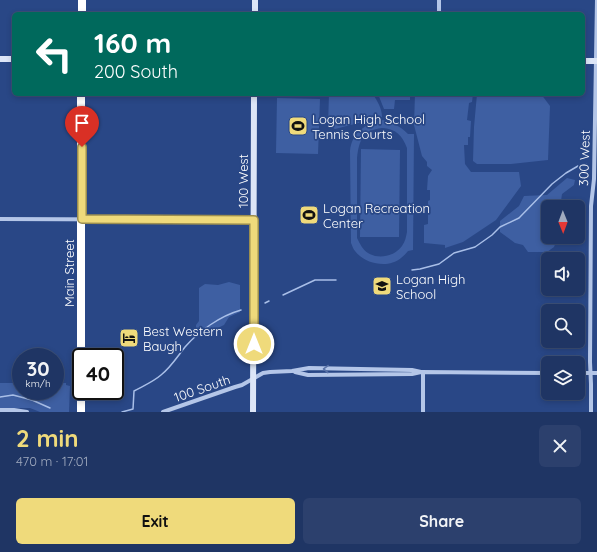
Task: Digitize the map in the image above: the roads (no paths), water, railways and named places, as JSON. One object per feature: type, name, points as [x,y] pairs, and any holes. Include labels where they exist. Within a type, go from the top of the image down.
[{"type":"highway","points":[[82,0],[82,12]]},
{"type":"highway","name":"Main Street","points":[[82,96],[82,348]]},
{"type":"highway","points":[[81,400],[81,412]]},
{"type":"street","points":[[255,0],[255,12]]},
{"type":"street","points":[[439,0],[439,12]]},
{"type":"street","name":"300 West","points":[[591,412],[591,206],[594,179],[597,0]]},
{"type":"street","points":[[0,59],[12,59]]},
{"type":"street","points":[[585,61],[597,61]]},
{"type":"street","name":"100 West","points":[[253,412],[254,96]]},
{"type":"street","points":[[591,206],[597,206]]},
{"type":"street","points":[[0,219],[254,220]]},
{"type":"street","name":"100 South","points":[[163,412],[235,387],[263,373],[270,372],[292,371],[308,374],[412,374],[422,372],[541,373]]},
{"type":"street","points":[[422,372],[423,412]]},
{"type":"street","points":[[585,373],[597,373]]},
{"type":"street","points":[[0,410],[27,412]]},
{"type":"waterway","points":[[412,270],[439,264],[454,253],[475,247],[492,235],[500,227],[519,218],[552,184],[566,173],[578,166],[586,164]]},
{"type":"waterway","points":[[283,295],[315,280],[336,280]]},
{"type":"waterway","points":[[265,303],[269,301]]},
{"type":"waterway","points":[[122,412],[133,409],[134,391],[155,380],[165,372],[185,347],[197,335],[225,316],[241,310]]},
{"type":"waterway","points":[[0,397],[13,395],[32,400],[50,408]]},
{"type":"place","name":"Logan High School Tennis Courts","points":[[298,126]]},
{"type":"place","name":"Logan Recreation Center","points":[[309,215]]},
{"type":"place","name":"Logan High School","points":[[382,286]]},
{"type":"place","name":"Best Western Baugh","points":[[129,338]]}]
